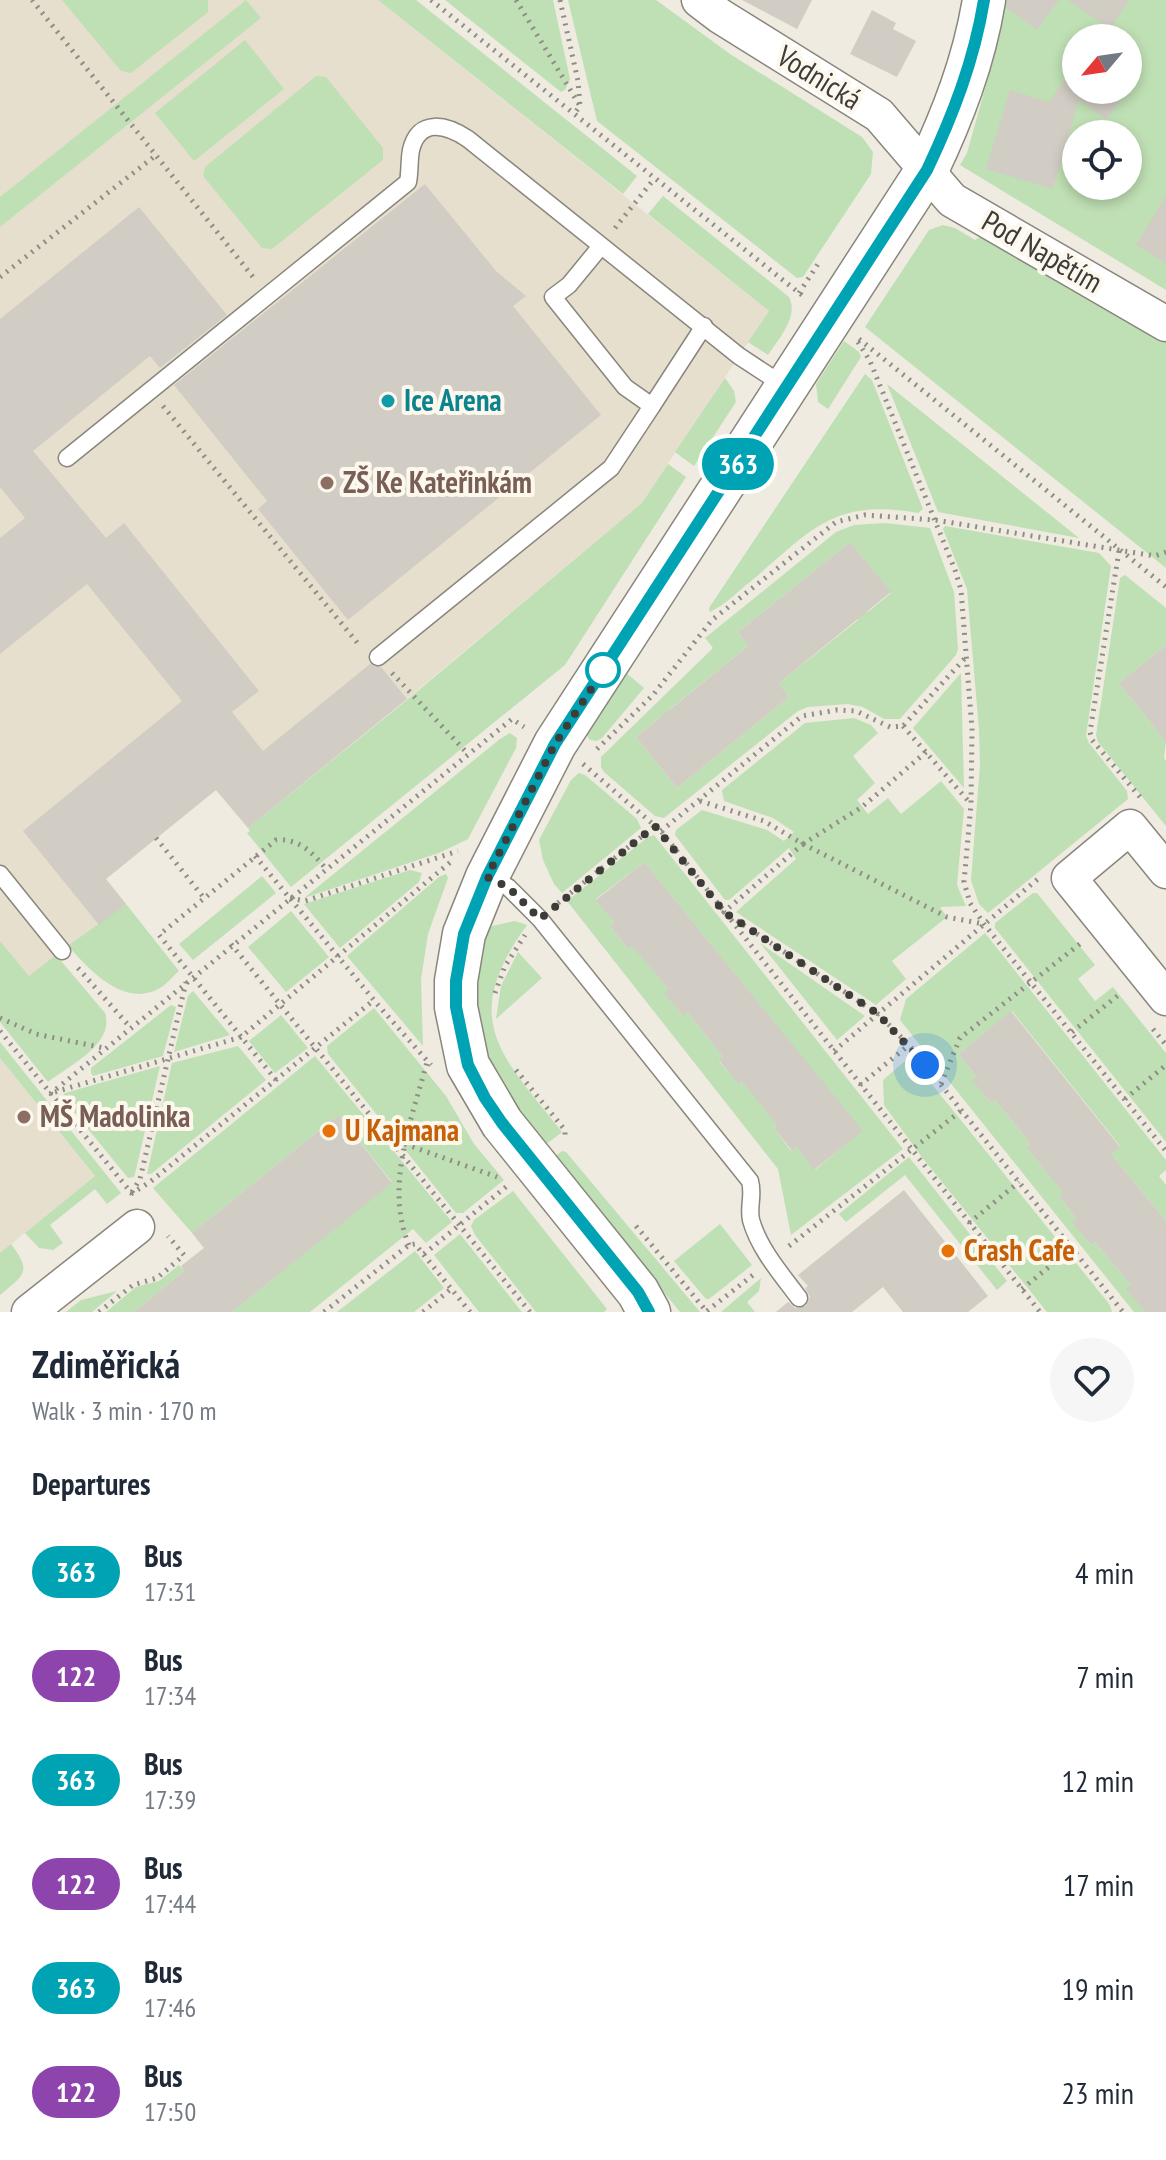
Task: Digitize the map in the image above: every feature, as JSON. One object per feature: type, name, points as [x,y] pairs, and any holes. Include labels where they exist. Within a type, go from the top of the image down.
[{"type":"street","name":"Vodnická","points":[[699,0],[879,115],[927,170]]},
{"type":"street","points":[[649,1312],[638,1292],[502,1123],[468,1065],[456,1007],[456,981],[464,934],[487,877],[555,744],[787,388],[843,326],[927,170],[963,89],[984,0]]},
{"type":"street","name":"Pod Napětím","points":[[927,170],[952,200],[1166,324]]},
{"type":"street","points":[[1166,871],[1130,827],[1069,878],[1166,998]]},
{"type":"street","points":[[29,1312],[137,1227]]},
{"type":"lane","points":[[67,458],[408,182],[415,139],[424,130],[437,126],[450,128],[468,139],[739,356],[787,388]]},
{"type":"lane","points":[[601,246],[569,285],[553,297],[625,387],[652,406]]},
{"type":"lane","points":[[378,657],[611,468],[704,326]]},
{"type":"lane","points":[[0,874],[62,951]]},
{"type":"lane","points":[[487,877],[508,887],[540,919],[750,1181],[753,1191],[752,1223],[771,1260],[799,1298]]},
{"type":"path","points":[[32,0],[268,296]]},
{"type":"path","points":[[431,0],[799,293],[825,254]]},
{"type":"path","points":[[516,0],[580,106]]},
{"type":"path","points":[[560,0],[578,81],[580,106],[574,114]]},
{"type":"path","points":[[0,277],[155,156]]},
{"type":"path","points":[[601,246],[654,179]]},
{"type":"path","points":[[843,326],[870,361],[961,590],[972,729],[971,804],[964,882],[970,903],[1166,1151]]},
{"type":"path","points":[[843,326],[1166,587]]},
{"type":"path","points":[[150,390],[360,645],[378,657],[468,754]]},
{"type":"path","points":[[1040,1312],[661,831],[579,761],[601,747],[653,695],[712,620],[836,522],[865,515],[935,520],[1155,556],[1166,552]]},
{"type":"path","points":[[1119,550],[1090,732],[1092,740],[1147,807]]},
{"type":"path","points":[[661,831],[802,716],[837,710],[856,711],[890,727],[903,726],[967,656]]},
{"type":"path","points":[[50,1094],[512,719],[529,731]]},
{"type":"path","points":[[903,726],[971,804]]},
{"type":"path","points":[[724,912],[803,844],[862,807],[926,752]]},
{"type":"path","points":[[1127,805],[1138,795]]},
{"type":"path","points":[[700,801],[764,821],[947,917],[984,924]]},
{"type":"path","points":[[494,1003],[505,966],[540,919],[655,826]]},
{"type":"path","points":[[156,838],[204,898]]},
{"type":"path","points":[[276,1080],[159,935],[276,840],[290,840],[306,849],[326,869]]},
{"type":"path","points":[[50,1094],[241,1037],[467,848],[305,901],[290,898]]},
{"type":"path","points":[[255,856],[374,1000],[427,1062],[435,1067]]},
{"type":"path","points":[[834,1051],[1046,872]]},
{"type":"path","points":[[724,912],[878,1014],[909,1045],[1123,1312]]},
{"type":"path","points":[[941,1084],[960,1038],[1082,942]]},
{"type":"path","points":[[231,944],[530,1312]]},
{"type":"path","points":[[62,951],[130,1027]]},
{"type":"path","points":[[132,1193],[140,1179],[187,981]]},
{"type":"path","points":[[1072,1032],[1122,991]]},
{"type":"path","points":[[132,1193],[150,1182],[374,1000]]},
{"type":"path","points":[[0,1018],[36,1034],[105,1048]]},
{"type":"path","points":[[0,1031],[132,1193]]},
{"type":"path","points":[[860,1085],[909,1045]]},
{"type":"path","points":[[409,1245],[403,1229],[399,1192],[402,1155],[427,1062]]},
{"type":"path","points":[[1125,1099],[1166,1065]]},
{"type":"path","points":[[514,1066],[565,1130],[565,1140]]},
{"type":"path","points":[[707,1311],[962,1110]]},
{"type":"path","points":[[405,1144],[514,1181],[424,1254]]},
{"type":"path","points":[[969,1223],[1019,1182]]},
{"type":"path","points":[[324,1312],[409,1245],[415,1244],[470,1312]]},
{"type":"path","points":[[1022,1289],[1072,1248]]},
{"type":"path","points":[[423,1312],[451,1289]]},
{"type":"shaded area","name":"ZŠ Ke Kateřinkám","points":[[0,0],[378,0],[769,311],[642,503],[248,828],[216,790],[106,879],[126,904],[29,977],[0,941]]},
{"type":"shaded area","name":"MŠ Madolinka","points":[[0,1058],[95,1176],[0,1253]]},
{"type":"green space","points":[[62,0],[208,0],[208,12],[131,73],[121,71]]},
{"type":"green space","points":[[246,0],[261,18],[0,227],[0,197]]},
{"type":"green space","points":[[378,0],[416,0],[637,176],[623,194]]},
{"type":"green space","points":[[445,0],[553,0],[570,79],[565,90],[561,92]]},
{"type":"green space","points":[[568,0],[656,0],[730,54],[862,137],[873,152],[871,174],[803,277],[797,278],[597,121]]},
{"type":"green space","points":[[1005,0],[1166,0],[1166,290],[960,165],[967,153]]},
{"type":"green space","points":[[245,40],[284,89],[194,161],[155,113]]},
{"type":"green space","points":[[316,76],[326,77],[383,148],[383,160],[272,249],[262,248],[203,176],[205,167]]},
{"type":"green space","points":[[663,196],[789,297],[790,320],[768,355],[748,342],[769,311],[648,214]]},
{"type":"green space","points":[[943,225],[975,240],[984,234],[1139,328],[1166,337],[1166,568],[865,327],[929,230]]},
{"type":"green space","points":[[844,341],[861,357],[828,409],[818,402],[816,384]]},
{"type":"green space","points":[[865,374],[872,380],[923,509],[918,513],[864,510],[825,523],[710,612],[709,608]]},
{"type":"green space","points":[[725,378],[734,391],[736,402],[694,466],[675,452]]},
{"type":"green space","points":[[887,384],[1079,538],[938,512]]},
{"type":"green space","points":[[668,464],[686,477],[565,665],[291,887],[247,833],[250,831],[248,828],[407,700],[642,503]]},
{"type":"green space","points":[[885,523],[930,528],[954,592],[956,655],[900,719],[884,719],[863,707],[848,704],[808,707],[798,711],[664,818],[655,816],[604,772],[601,757],[713,648],[705,638],[836,532],[854,525]],"holes":[[[850,542],[891,593],[869,611],[854,615],[858,620],[779,683],[789,697],[677,788],[636,737],[659,718],[673,714],[670,709],[748,646],[738,632]]]},
{"type":"green space","points":[[945,526],[1099,553],[1111,566],[1086,736],[1127,791],[1128,799],[988,913],[979,904],[971,880],[980,765],[967,589],[943,529]]},
{"type":"green space","points":[[1125,575],[1166,608],[1166,645],[1119,683],[1166,742],[1166,826],[1098,742],[1096,735],[1120,578]]},
{"type":"green space","points":[[625,672],[644,688],[602,738],[590,740],[585,733]]},
{"type":"green space","points":[[961,673],[964,788],[913,728]]},
{"type":"green space","points":[[854,718],[871,725],[878,733],[853,756],[875,783],[857,800],[868,814],[888,798],[901,814],[941,781],[964,809],[957,885],[966,906],[940,907],[947,917],[892,961],[906,979],[876,1005],[736,912],[796,859],[789,848],[729,900],[725,900],[675,835],[676,830],[702,810],[767,830],[784,841],[794,832],[773,818],[724,801],[722,790],[805,723]]},
{"type":"green space","points":[[510,733],[517,738],[516,748],[468,839],[439,853],[304,898],[500,739]]},
{"type":"green space","points":[[579,773],[637,819],[641,828],[562,893],[554,884],[543,860],[539,840],[571,780]]},
{"type":"green space","points":[[654,835],[903,1149],[791,1235],[778,1169],[567,901]],"holes":[[[644,862],[862,1131],[815,1170],[797,1147],[791,1151],[774,1128],[778,1124],[743,1081],[738,1083],[719,1061],[723,1057],[687,1012],[682,1015],[665,993],[668,989],[633,945],[628,949],[610,926],[614,922],[596,899]]]},
{"type":"green space","points":[[410,870],[422,873],[419,882],[340,948],[304,904]]},
{"type":"green space","points":[[446,874],[448,878],[428,934],[421,979],[423,1046],[347,956]]},
{"type":"green space","points":[[262,876],[276,893],[193,960],[179,944]]},
{"type":"green space","points":[[1037,893],[1095,965],[1078,979],[1095,1001],[1113,987],[1166,1053],[1166,1142],[995,928],[995,923]]},
{"type":"green space","points":[[126,904],[179,971],[163,986],[147,993],[133,994],[108,984],[68,946]]},
{"type":"green space","points":[[291,911],[329,957],[286,992],[248,947]]},
{"type":"green space","points":[[515,921],[527,925],[506,958],[495,987],[492,1012],[496,1035],[506,1058],[562,1132],[544,1146],[518,1111],[497,1073],[488,1053],[479,1011],[479,973],[488,927]]},
{"type":"green space","points":[[985,933],[1166,1160],[1166,1170],[1159,1176],[1166,1185],[1166,1221],[1111,1154],[1120,1146],[1012,1011],[959,1054],[976,1076],[973,1080],[991,1103],[995,1100],[1030,1143],[1026,1147],[1045,1170],[1067,1189],[1059,1196],[1076,1218],[1073,1222],[1091,1245],[1095,1242],[1131,1285],[1127,1289],[1145,1312],[1134,1312],[900,1020],[906,999]]},
{"type":"green space","points":[[0,941],[29,976],[56,955],[105,1013],[106,1024],[97,1044],[48,1082],[0,1022]]},
{"type":"green space","points":[[760,943],[865,1016],[837,1040]]},
{"type":"green space","points":[[518,952],[542,978],[496,1019],[501,986]]},
{"type":"green space","points":[[193,991],[230,1035],[174,1052],[188,996]]},
{"type":"green space","points":[[171,1005],[176,1007],[163,1056],[93,1076],[91,1068]]},
{"type":"green space","points":[[374,1008],[446,1096],[474,1144],[504,1180],[463,1213],[456,1213],[328,1054],[327,1046]]},
{"type":"green space","points":[[281,1015],[308,1048],[275,1073],[249,1041]]},
{"type":"green space","points":[[0,1042],[121,1193],[107,1204],[95,1189],[50,1225],[63,1243],[53,1250],[39,1248],[25,1233],[95,1176],[0,1058]]},
{"type":"green space","points":[[238,1046],[266,1080],[151,1174],[147,1174],[172,1063]]},
{"type":"green space","points":[[315,1056],[452,1222],[426,1243],[413,1229],[310,1312],[232,1312],[392,1182],[338,1115],[192,1233],[153,1188]]},
{"type":"green space","points":[[905,1061],[913,1063],[922,1072],[1110,1305],[1112,1312],[1047,1312],[921,1156],[884,1105],[883,1080]]},
{"type":"green space","points":[[160,1066],[135,1174],[128,1178],[62,1097],[65,1093]]},
{"type":"green space","points":[[562,1151],[700,1312],[680,1312],[554,1157]]},
{"type":"green space","points":[[909,1157],[1007,1281],[997,1290],[905,1175],[846,1222],[839,1214]]},
{"type":"green space","points":[[513,1191],[607,1309],[604,1312],[536,1312],[475,1235],[471,1226],[474,1220]]},
{"type":"green space","points":[[720,1224],[752,1265],[706,1299],[674,1261]]},
{"type":"green space","points":[[460,1234],[522,1312],[479,1312],[434,1255]]},
{"type":"green space","points":[[11,1244],[22,1261],[23,1272],[0,1295],[0,1253]]},
{"type":"green space","points":[[415,1251],[444,1288],[414,1312],[337,1312]]},
{"type":"green space","points":[[179,1265],[184,1271],[134,1312],[106,1312],[136,1287],[159,1281]]},
{"type":"green space","points":[[761,1278],[759,1291],[747,1302],[755,1312],[721,1312]]},
{"type":"green space","points":[[117,1291],[92,1312],[66,1312],[81,1300]]},
{"type":"building","points":[[742,0],[812,0],[797,29]]},
{"type":"building","points":[[1007,0],[1059,0],[1037,30],[1007,8]]},
{"type":"building","points":[[1068,0],[1129,0],[1113,24],[1103,24]]},
{"type":"building","points":[[872,10],[896,23],[893,29],[916,41],[897,77],[850,54]]},
{"type":"building","points":[[1062,83],[1062,104],[1078,104],[1073,120],[1062,120],[1062,158],[1053,189],[986,169],[1010,90],[1049,102]]},
{"type":"building","points":[[1085,104],[1117,104],[1106,119]]},
{"type":"building","name":"Ice Arena","points":[[425,184],[496,271],[526,296],[513,306],[601,415],[348,620],[258,509],[267,501],[174,385]]},
{"type":"building","points":[[1166,196],[1166,263],[1136,245]]},
{"type":"building","points":[[139,207],[227,315],[160,368],[150,356],[33,451],[106,538],[124,523],[259,691],[232,712],[263,751],[370,664],[381,667],[407,699],[248,828],[216,790],[106,879],[126,904],[99,925],[23,831],[182,701],[87,584],[0,654],[0,538],[25,518],[0,487],[0,319]]},
{"type":"building","points":[[850,542],[891,592],[779,683],[789,697],[677,788],[636,737],[748,646],[738,632]]},
{"type":"building","points":[[1166,645],[1166,742],[1119,683]]},
{"type":"building","points":[[644,862],[863,1131],[814,1170],[797,1147],[792,1151],[774,1128],[777,1125],[742,1081],[738,1084],[719,1060],[723,1057],[687,1012],[683,1016],[664,993],[668,989],[632,946],[628,949],[610,926],[614,922],[596,900]]},
{"type":"building","points":[[1011,1011],[1120,1147],[1111,1154],[1166,1221],[1166,1312],[1145,1312],[1126,1289],[1131,1285],[1095,1242],[1091,1245],[1072,1222],[1076,1218],[1059,1196],[1063,1192],[1026,1147],[1030,1143],[995,1100],[991,1103],[972,1080],[976,1076],[959,1054]]},
{"type":"building","points":[[338,1115],[392,1183],[232,1312],[134,1312],[184,1271],[181,1266],[204,1248],[192,1233]]},
{"type":"building","points":[[904,1190],[988,1296],[968,1312],[903,1312],[883,1287],[852,1312],[776,1312],[788,1302],[795,1308],[806,1306],[810,1297],[805,1288],[808,1286],[798,1275]]},
{"type":"bus line","name":"363","points":[[649,1312],[638,1292],[502,1123],[468,1065],[456,1007],[456,981],[464,934],[487,877],[555,744],[927,170],[963,89],[984,0]]},
{"type":"place","name":"Ice Arena","points":[[388,401]]},
{"type":"place","name":"ZŠ Ke Kateřinkám","points":[[327,483]]},
{"type":"place","name":"MŠ Madolinka","points":[[24,1117]]},
{"type":"place","name":"U Kajmana","points":[[329,1131]]},
{"type":"place","name":"Crash Cafe","points":[[948,1251]]},
{"type":"route","points":[[603,670],[605,668],[555,744],[487,877],[508,887],[540,919],[655,826],[724,912],[878,1014],[925,1065]]}]
